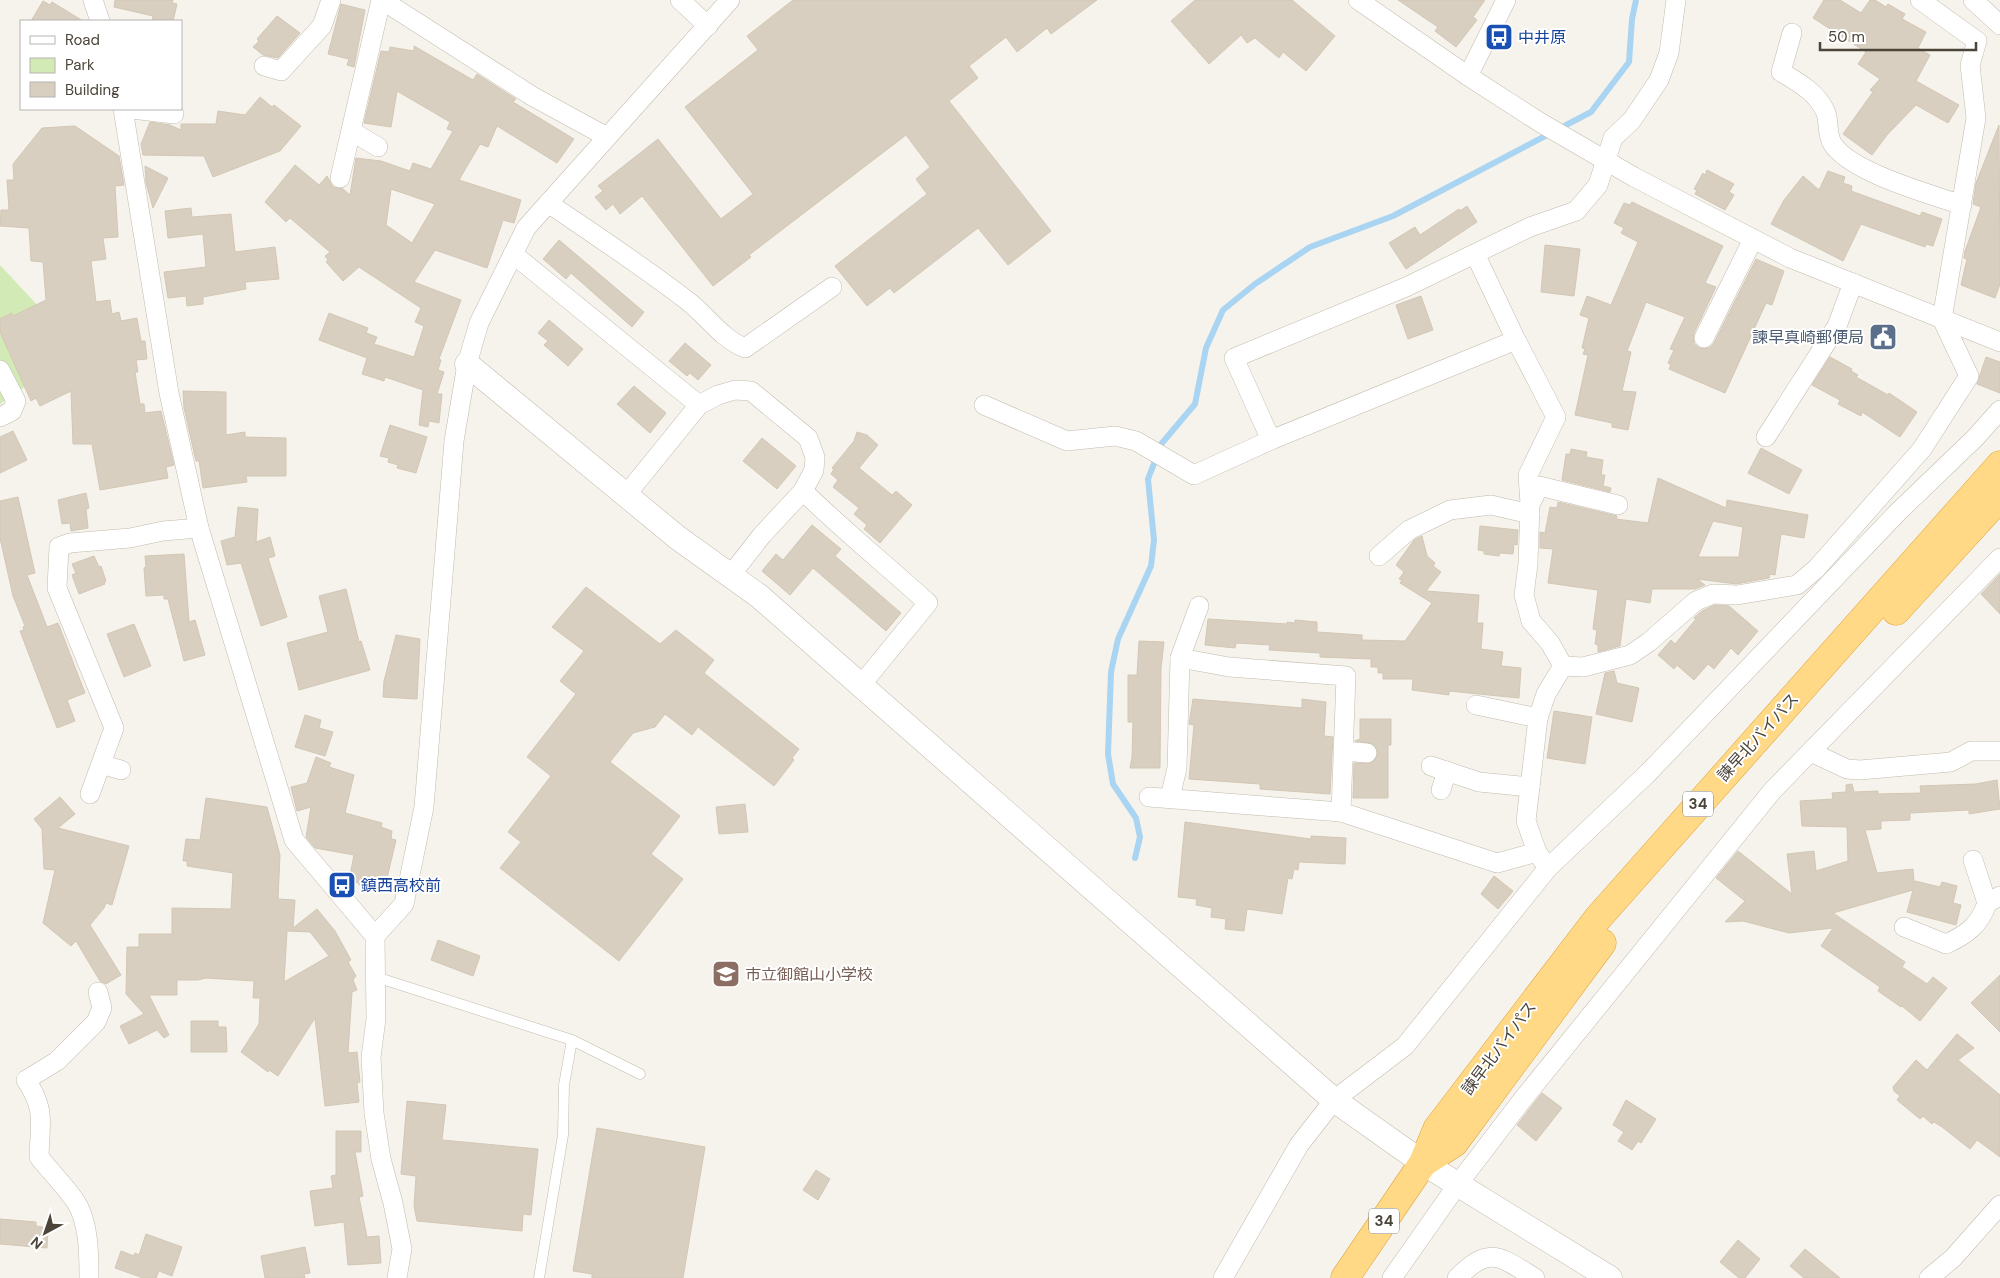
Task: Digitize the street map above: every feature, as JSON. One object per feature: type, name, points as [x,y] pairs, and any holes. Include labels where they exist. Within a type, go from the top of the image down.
[{"type":"highway","name":"諫早北バイパス","points":[[1345,1278],[1423,1163],[1437,1129],[1598,918],[2000,465]]},
{"type":"highway","name":"諫早北バイパス","points":[[1423,1163],[1454,1143],[1611,931],[1728,794],[2000,497]]},
{"type":"street","points":[[93,0],[100,20]]},
{"type":"street","points":[[264,66],[280,72],[322,26],[331,0]]},
{"type":"street","points":[[340,178],[381,0],[532,96],[607,137]]},
{"type":"street","points":[[680,0],[708,26]]},
{"type":"street","points":[[375,936],[404,904],[424,807],[454,440],[467,364],[478,323],[526,228],[730,0]]},
{"type":"street","points":[[1358,0],[1468,76],[1541,123],[1607,161],[1753,239],[1790,258],[2000,342]]},
{"type":"street","points":[[1468,76],[1506,0]]},
{"type":"street","points":[[1272,440],[1234,358],[1406,287],[1530,227],[1576,210],[1598,185],[1613,138],[1632,120],[1659,80],[1669,53],[1676,0]]},
{"type":"street","points":[[1563,666],[1584,667],[1630,655],[1649,642],[1696,601],[1713,594],[1737,595],[1797,585],[1816,569],[1922,448],[1969,376],[1942,319],[1976,118],[1970,65],[1977,41],[1920,0]]},
{"type":"street","points":[[1973,0],[2000,25]]},
{"type":"street","points":[[1792,33],[1781,72],[1805,86],[1817,98],[1826,113],[1832,143],[1843,154],[1870,172],[1962,205]]},
{"type":"street","points":[[123,110],[169,393],[198,528],[294,840],[375,936],[376,1019],[371,1057],[374,1113],[381,1159],[393,1203],[402,1249],[397,1278]]},
{"type":"street","points":[[140,110],[174,114]]},
{"type":"street","points":[[351,131],[378,147]]},
{"type":"street","points":[[548,203],[668,285],[698,309],[732,343],[744,348],[832,287]]},
{"type":"street","points":[[1704,338],[1753,239]]},
{"type":"street","points":[[513,254],[700,406]]},
{"type":"street","points":[[1475,254],[1556,418],[1528,475],[1530,509],[1528,564],[1524,595],[1531,621],[1550,643],[1563,666]]},
{"type":"street","points":[[1766,437],[1837,326],[1853,283]]},
{"type":"street","points":[[984,405],[1067,441],[1115,436],[1136,441],[1194,475],[1272,440],[1516,340]]},
{"type":"street","points":[[467,364],[678,538],[759,596],[1334,1100],[1423,1163],[1601,1276]]},
{"type":"street","points":[[0,370],[16,401],[12,411],[0,417]]},
{"type":"street","points":[[626,495],[700,406],[718,394],[735,390],[751,391],[808,438],[815,458],[814,470],[803,491],[762,535],[730,576]]},
{"type":"street","points":[[1223,1278],[1299,1145],[1334,1100],[1405,1046],[1548,868],[1648,773],[1898,512],[2000,410]]},
{"type":"street","points":[[1530,509],[1539,486],[1618,505]]},
{"type":"street","points":[[803,491],[836,523],[874,553],[928,602],[861,685]]},
{"type":"street","points":[[1379,556],[1409,530],[1450,510],[1491,505],[1530,509]]},
{"type":"street","points":[[90,794],[114,728],[57,588],[59,547],[70,544],[130,538],[163,531],[198,528]]},
{"type":"street","points":[[1392,1278],[1458,1184],[1594,1010],[1773,790],[2000,558]]},
{"type":"street","points":[[1170,798],[1177,768],[1180,658],[1199,606]]},
{"type":"street","points":[[1180,658],[1229,667],[1346,676],[1341,812]]},
{"type":"street","points":[[1548,868],[1538,852],[1526,821],[1538,718],[1546,694],[1563,666]]},
{"type":"street","points":[[1476,705],[1538,718]]},
{"type":"street","points":[[1343,751],[1367,753]]},
{"type":"street","points":[[1811,752],[1847,769],[1860,770],[1952,762],[1972,751],[2000,751]]},
{"type":"street","points":[[101,764],[121,770]]},
{"type":"street","points":[[1441,790],[1439,769],[1479,782],[1530,786]]},
{"type":"street","points":[[1149,797],[1341,812],[1497,863],[1538,852]]},
{"type":"street","points":[[1904,927],[1946,944],[1966,935],[1983,917],[1994,900],[1973,860]]},
{"type":"street","points":[[89,1278],[85,1228],[76,1203],[39,1157],[42,1113],[38,1099],[26,1080],[57,1061],[96,1022],[102,1008],[98,992]]},
{"type":"street","points":[[1929,1278],[1953,1258],[2000,1205]]},
{"type":"street","points":[[1457,1278],[1473,1262],[1491,1256],[1502,1258],[1534,1278]]},
{"type":"lane","points":[[376,977],[572,1040],[640,1074]]},
{"type":"lane","points":[[540,1278],[563,1135],[564,1085],[572,1040]]},
{"type":"green space","points":[[0,265],[53,322],[42,375],[0,404]]},
{"type":"building","points":[[115,0],[173,0],[172,3],[177,4],[173,20],[152,20],[153,16],[114,7]]},
{"type":"building","points":[[793,0],[1097,0],[1051,34],[1047,28],[1017,52],[1006,37],[969,66],[978,78],[949,101],[1051,231],[1008,265],[978,228],[894,293],[890,288],[867,306],[835,266],[927,194],[916,179],[930,167],[906,135],[749,255],[751,257],[713,286],[642,196],[620,214],[613,204],[606,210],[595,197],[603,191],[598,186],[658,139],[721,219],[753,194],[685,107],[758,50],[747,36]]},
{"type":"building","points":[[1195,0],[1292,0],[1335,36],[1306,71],[1283,52],[1279,58],[1255,38],[1247,43],[1241,35],[1209,64],[1171,21]]},
{"type":"building","points":[[1398,0],[1485,0],[1473,17],[1477,20],[1456,47],[1435,31],[1438,27]]},
{"type":"building","points":[[1824,0],[1840,0],[1861,13],[1870,0],[1875,0],[1886,7],[1888,4],[1905,14],[1902,19],[1926,32],[1918,48],[1930,55],[1916,81],[1959,105],[1948,123],[1916,105],[1887,135],[1872,155],[1843,134],[1873,92],[1870,90],[1880,79],[1858,64],[1866,52],[1813,18]]},
{"type":"building","points":[[43,1],[50,5],[52,2],[81,20],[32,20]]},
{"type":"building","points":[[341,4],[365,10],[354,67],[347,65],[349,59],[328,54]]},
{"type":"building","points":[[277,16],[300,33],[278,58],[263,55],[253,47],[259,41],[257,39]]},
{"type":"building","points":[[414,46],[473,80],[477,74],[516,99],[513,102],[574,139],[557,163],[497,126],[488,147],[480,144],[459,180],[521,200],[514,223],[503,220],[487,268],[435,250],[414,282],[461,300],[439,359],[441,360],[438,370],[444,372],[437,394],[442,394],[439,423],[429,421],[428,427],[419,425],[423,390],[385,377],[384,381],[362,374],[367,358],[319,340],[329,313],[368,328],[366,333],[377,337],[374,344],[414,357],[424,326],[415,322],[421,308],[359,267],[343,281],[326,262],[328,260],[325,256],[330,252],[290,218],[286,222],[265,202],[295,165],[319,185],[327,176],[333,187],[343,189],[350,195],[356,158],[381,161],[410,171],[413,163],[431,169],[453,131],[447,129],[450,122],[397,91],[391,127],[364,123],[381,51],[389,52],[390,47],[414,51]],"holes":[[[391,189],[435,204],[412,243],[386,225]]]},
{"type":"building","points":[[260,97],[272,107],[274,105],[301,126],[280,151],[213,177],[204,156],[143,155],[141,144],[150,122],[170,125],[181,130],[181,124],[216,124],[218,111],[245,115]]},
{"type":"building","points":[[1999,125],[2000,284],[1995,298],[1961,285],[1967,259],[1964,258],[1965,251],[1981,207],[1973,204],[1976,183]]},
{"type":"building","points":[[75,126],[119,156],[124,185],[115,186],[118,237],[103,238],[106,259],[91,261],[96,302],[110,300],[112,314],[119,312],[121,321],[137,318],[141,341],[145,341],[147,359],[136,360],[138,372],[135,372],[140,404],[144,404],[145,413],[161,411],[174,465],[166,467],[168,478],[100,490],[92,444],[73,444],[71,391],[40,406],[36,398],[31,401],[0,332],[0,319],[12,313],[13,316],[46,300],[43,262],[31,261],[29,228],[0,226],[1,210],[9,210],[7,180],[14,180],[13,164],[42,128]]},
{"type":"building","points":[[145,166],[168,178],[153,208],[146,183]]},
{"type":"building","points":[[1707,170],[1734,184],[1729,192],[1734,195],[1725,210],[1695,194],[1697,190],[1694,189],[1703,173],[1705,175]]},
{"type":"building","points":[[1828,171],[1845,177],[1843,183],[1852,186],[1851,191],[1920,216],[1922,212],[1942,219],[1933,246],[1926,244],[1925,247],[1861,224],[1843,261],[1771,224],[1784,200],[1803,176],[1819,190]]},
{"type":"building","points":[[1632,202],[1723,246],[1705,283],[1716,287],[1694,333],[1694,344],[1699,348],[1710,348],[1714,343],[1756,259],[1784,271],[1772,305],[1766,303],[1725,393],[1669,369],[1671,365],[1668,363],[1674,350],[1670,349],[1685,317],[1646,302],[1627,351],[1631,352],[1622,391],[1636,392],[1628,430],[1612,427],[1612,423],[1575,415],[1588,355],[1583,354],[1585,349],[1582,348],[1589,318],[1580,315],[1587,296],[1611,305],[1638,242],[1621,233],[1624,228],[1614,223],[1624,203],[1630,205]]},
{"type":"building","points":[[1467,206],[1477,222],[1406,269],[1389,243],[1415,227],[1420,235],[1459,209],[1460,211]]},
{"type":"building","points":[[191,208],[192,217],[231,214],[235,252],[275,247],[279,279],[245,282],[246,289],[203,297],[203,304],[187,306],[186,296],[168,298],[164,272],[206,267],[203,234],[168,238],[165,211]]},
{"type":"building","points":[[559,240],[644,312],[632,327],[571,273],[566,279],[543,259]]},
{"type":"building","points":[[1545,245],[1580,249],[1574,296],[1541,292]]},
{"type":"building","points":[[1421,296],[1433,330],[1408,339],[1396,305]]},
{"type":"building","points":[[549,320],[583,349],[568,366],[544,345],[548,341],[538,333]]},
{"type":"building","points":[[685,343],[711,365],[698,380],[690,373],[687,376],[669,361]]},
{"type":"building","points":[[1830,357],[1852,369],[1851,371],[1858,375],[1856,377],[1888,395],[1889,393],[1917,412],[1900,437],[1862,412],[1861,416],[1838,404],[1840,400],[1812,385]]},
{"type":"building","points":[[1986,357],[2000,362],[2000,393],[1977,384]]},
{"type":"building","points":[[634,386],[666,413],[650,433],[617,404]]},
{"type":"building","points":[[183,391],[226,392],[226,435],[245,432],[245,437],[286,438],[286,476],[246,476],[247,482],[203,488],[199,461],[196,461],[184,408]]},
{"type":"building","points":[[390,425],[427,437],[416,473],[397,468],[398,465],[388,462],[389,458],[380,456]]},
{"type":"building","points":[[13,431],[27,460],[0,473],[0,437]]},
{"type":"building","points":[[857,432],[867,435],[878,445],[859,468],[892,495],[896,491],[912,505],[880,543],[864,529],[867,525],[854,514],[859,508],[833,487],[838,480],[831,474],[834,469],[832,468],[854,441]]},
{"type":"building","points":[[762,438],[796,466],[777,489],[743,461]]},
{"type":"building","points":[[1761,448],[1802,470],[1789,494],[1748,473]]},
{"type":"building","points":[[1571,449],[1587,452],[1586,457],[1603,460],[1601,475],[1605,475],[1603,486],[1611,488],[1610,492],[1562,480],[1566,454],[1570,454]]},
{"type":"building","points":[[1658,478],[1726,508],[1727,500],[1808,515],[1804,538],[1781,534],[1775,575],[1770,574],[1769,578],[1736,584],[1697,579],[1705,585],[1695,589],[1652,589],[1650,603],[1626,599],[1620,646],[1598,652],[1598,645],[1595,644],[1597,630],[1593,629],[1598,590],[1548,583],[1553,549],[1540,548],[1540,532],[1545,533],[1550,507],[1557,508],[1558,502],[1617,516],[1616,519],[1648,523]],"holes":[[[1713,521],[1743,527],[1739,557],[1698,557]]]},
{"type":"building","points":[[86,493],[89,508],[86,509],[88,528],[71,531],[70,523],[62,524],[58,500]]},
{"type":"building","points":[[18,497],[35,573],[27,575],[47,627],[58,623],[85,693],[67,700],[75,721],[57,728],[20,631],[24,630],[23,627],[25,626],[13,596],[0,538],[0,501]]},
{"type":"building","points":[[238,507],[258,509],[256,542],[270,537],[275,556],[268,558],[287,617],[261,626],[241,563],[227,565],[221,541],[235,537]]},
{"type":"building","points":[[812,525],[841,549],[835,556],[901,613],[886,631],[813,568],[790,595],[762,571],[776,554],[783,560]]},
{"type":"building","points":[[1480,526],[1518,530],[1517,545],[1514,544],[1513,554],[1500,553],[1499,556],[1484,554],[1484,551],[1478,550]]},
{"type":"building","points":[[1422,536],[1427,556],[1435,563],[1433,566],[1441,572],[1426,591],[1479,595],[1477,623],[1483,623],[1481,649],[1503,652],[1501,666],[1521,668],[1519,698],[1449,691],[1449,695],[1412,690],[1413,679],[1383,679],[1383,673],[1378,673],[1378,667],[1371,667],[1371,659],[1320,657],[1320,653],[1269,650],[1270,645],[1236,643],[1235,648],[1205,645],[1208,619],[1287,624],[1287,622],[1295,623],[1295,620],[1317,622],[1317,632],[1362,635],[1362,640],[1405,641],[1432,603],[1400,583],[1402,580],[1399,579],[1404,572],[1396,565],[1414,540]]},
{"type":"building","points":[[184,554],[189,622],[195,620],[205,655],[184,661],[168,599],[164,599],[164,595],[146,596],[144,568],[146,567],[145,556]]},
{"type":"building","points":[[94,556],[99,567],[101,566],[106,581],[104,582],[105,584],[79,594],[72,575],[76,573],[72,564]]},
{"type":"building","points":[[2000,574],[2000,614],[1981,594]]},
{"type":"building","points":[[586,587],[660,644],[676,630],[714,660],[704,673],[799,749],[792,758],[794,760],[774,786],[698,727],[692,735],[665,714],[655,727],[633,733],[610,762],[680,816],[651,854],[683,879],[619,961],[500,868],[521,842],[508,832],[551,776],[527,757],[576,694],[560,681],[584,651],[552,627]]},
{"type":"building","points":[[346,589],[359,642],[361,641],[370,670],[299,690],[287,643],[328,632],[319,596]]},
{"type":"building","points":[[1715,605],[1729,606],[1758,631],[1738,655],[1731,648],[1714,669],[1708,664],[1694,680],[1677,665],[1674,669],[1658,655],[1671,640],[1675,644],[1696,619],[1694,618],[1702,611]]},
{"type":"building","points":[[134,624],[151,666],[124,677],[107,634]]},
{"type":"building","points":[[396,635],[420,639],[417,699],[383,697],[384,681]]},
{"type":"building","points":[[1139,641],[1164,642],[1161,668],[1160,768],[1130,768],[1133,722],[1128,722],[1128,675],[1137,675]]},
{"type":"building","points":[[1614,671],[1617,683],[1639,688],[1632,722],[1596,714],[1605,673]]},
{"type":"building","points":[[1193,699],[1302,708],[1302,699],[1326,702],[1324,736],[1333,737],[1330,794],[1260,789],[1260,784],[1189,779],[1194,725],[1189,724]]},
{"type":"building","points":[[1554,711],[1592,717],[1585,764],[1547,758]]},
{"type":"building","points":[[305,715],[321,720],[319,728],[333,732],[325,756],[295,747]]},
{"type":"building","points":[[1360,719],[1391,719],[1391,745],[1388,745],[1388,798],[1353,798],[1354,763],[1371,763],[1378,754],[1373,744],[1355,741],[1360,739]]},
{"type":"building","points":[[316,757],[331,763],[329,767],[354,775],[345,813],[382,823],[381,827],[392,831],[391,839],[396,840],[384,891],[359,885],[359,883],[349,880],[354,855],[315,848],[306,837],[311,807],[297,811],[291,787],[307,783]]},
{"type":"building","points":[[1997,780],[2000,809],[1969,814],[1969,810],[1910,813],[1910,820],[1881,821],[1881,829],[1865,830],[1877,873],[1913,869],[1914,883],[1915,881],[1940,887],[1942,882],[1957,886],[1953,903],[1961,905],[1956,925],[1907,912],[1913,890],[1833,913],[1905,962],[1902,967],[1927,984],[1933,977],[1947,988],[1920,1021],[1902,1006],[1878,991],[1880,987],[1821,946],[1833,928],[1789,933],[1743,921],[1725,922],[1745,901],[1716,878],[1738,851],[1792,894],[1787,854],[1814,851],[1816,871],[1848,861],[1847,827],[1802,826],[1800,801],[1833,799],[1832,793],[1846,792],[1846,785],[1852,784],[1854,792],[1878,791],[1878,794],[1921,793],[1920,786],[1976,784]]},
{"type":"building","points":[[60,797],[75,814],[58,828],[129,846],[112,905],[106,903],[90,925],[121,975],[106,984],[100,981],[76,941],[71,946],[43,923],[55,870],[44,869],[42,829],[34,819]]},
{"type":"building","points":[[206,798],[267,807],[280,855],[278,899],[295,900],[293,928],[317,909],[335,931],[351,960],[348,962],[356,976],[353,980],[357,990],[352,992],[348,1053],[357,1052],[360,1082],[357,1083],[359,1102],[325,1106],[315,1018],[278,1076],[269,1070],[268,1072],[241,1052],[259,1024],[260,998],[253,998],[254,981],[206,978],[177,980],[177,995],[149,995],[169,1035],[164,1038],[157,1030],[129,1044],[120,1026],[144,1014],[126,994],[127,947],[139,947],[139,934],[172,934],[172,908],[231,909],[233,873],[187,866],[187,861],[183,861],[186,839],[200,840]],"holes":[[[287,931],[310,932],[329,956],[284,982]]]},
{"type":"building","points":[[745,804],[748,832],[719,834],[716,807]]},
{"type":"building","points":[[1185,822],[1311,839],[1311,836],[1346,838],[1345,864],[1299,862],[1298,870],[1294,869],[1292,879],[1288,878],[1282,914],[1247,909],[1244,931],[1225,929],[1226,919],[1211,917],[1212,908],[1196,905],[1197,899],[1178,897]]},
{"type":"building","points":[[1494,876],[1513,891],[1498,909],[1481,894]]},
{"type":"building","points":[[438,940],[480,956],[473,976],[431,960]]},
{"type":"building","points":[[2000,975],[2000,1032],[1971,1003]]},
{"type":"building","points":[[191,1021],[218,1021],[218,1027],[226,1027],[227,1052],[191,1052]]},
{"type":"building","points":[[1957,1034],[1974,1048],[1958,1060],[2000,1095],[2000,1157],[1977,1140],[1970,1149],[1934,1122],[1932,1124],[1923,1116],[1920,1119],[1897,1100],[1900,1096],[1894,1091],[1893,1087],[1916,1060],[1927,1070]]},
{"type":"building","points":[[1542,1093],[1562,1108],[1536,1141],[1517,1125]]},
{"type":"building","points":[[1626,1100],[1656,1119],[1641,1143],[1638,1141],[1632,1150],[1618,1141],[1624,1132],[1613,1125]]},
{"type":"building","points":[[407,1101],[446,1105],[442,1140],[538,1149],[531,1215],[523,1214],[522,1231],[417,1221],[414,1206],[416,1176],[401,1174]]},
{"type":"building","points":[[597,1128],[705,1147],[683,1278],[592,1278],[592,1274],[573,1271]]},
{"type":"building","points":[[336,1131],[361,1131],[361,1152],[355,1152],[363,1196],[359,1197],[367,1237],[379,1236],[381,1263],[348,1265],[344,1222],[315,1226],[310,1191],[333,1188],[331,1176],[336,1175]]},
{"type":"building","points":[[816,1170],[830,1179],[818,1200],[803,1190]]},
{"type":"building","points":[[0,1219],[36,1222],[36,1226],[48,1228],[47,1248],[0,1244]]},
{"type":"building","points":[[146,1234],[182,1247],[172,1276],[159,1271],[156,1278],[143,1278],[115,1268],[121,1251],[134,1256],[135,1253],[139,1255]]},
{"type":"building","points":[[1738,1240],[1760,1259],[1745,1278],[1739,1278],[1720,1262]]},
{"type":"building","points":[[305,1247],[310,1273],[304,1274],[305,1278],[265,1278],[261,1256]]},
{"type":"building","points":[[1805,1249],[1840,1278],[1804,1278],[1790,1266]]},
{"type":"waterway","points":[[1135,858],[1140,837],[1136,818],[1113,784],[1108,754],[1111,672],[1118,639],[1151,566],[1154,540],[1148,479],[1162,443],[1195,404],[1206,348],[1223,310],[1255,284],[1310,247],[1393,216],[1591,112],[1629,62],[1632,19],[1636,0]]},
{"type":"place","name":"中井原","points":[[1499,37]]},
{"type":"place","name":"諫早真崎郵便局","points":[[1883,337]]},
{"type":"place","name":"鎮西高校前","points":[[342,885]]},
{"type":"place","name":"市立御館山小学校","points":[[726,974]]}]
